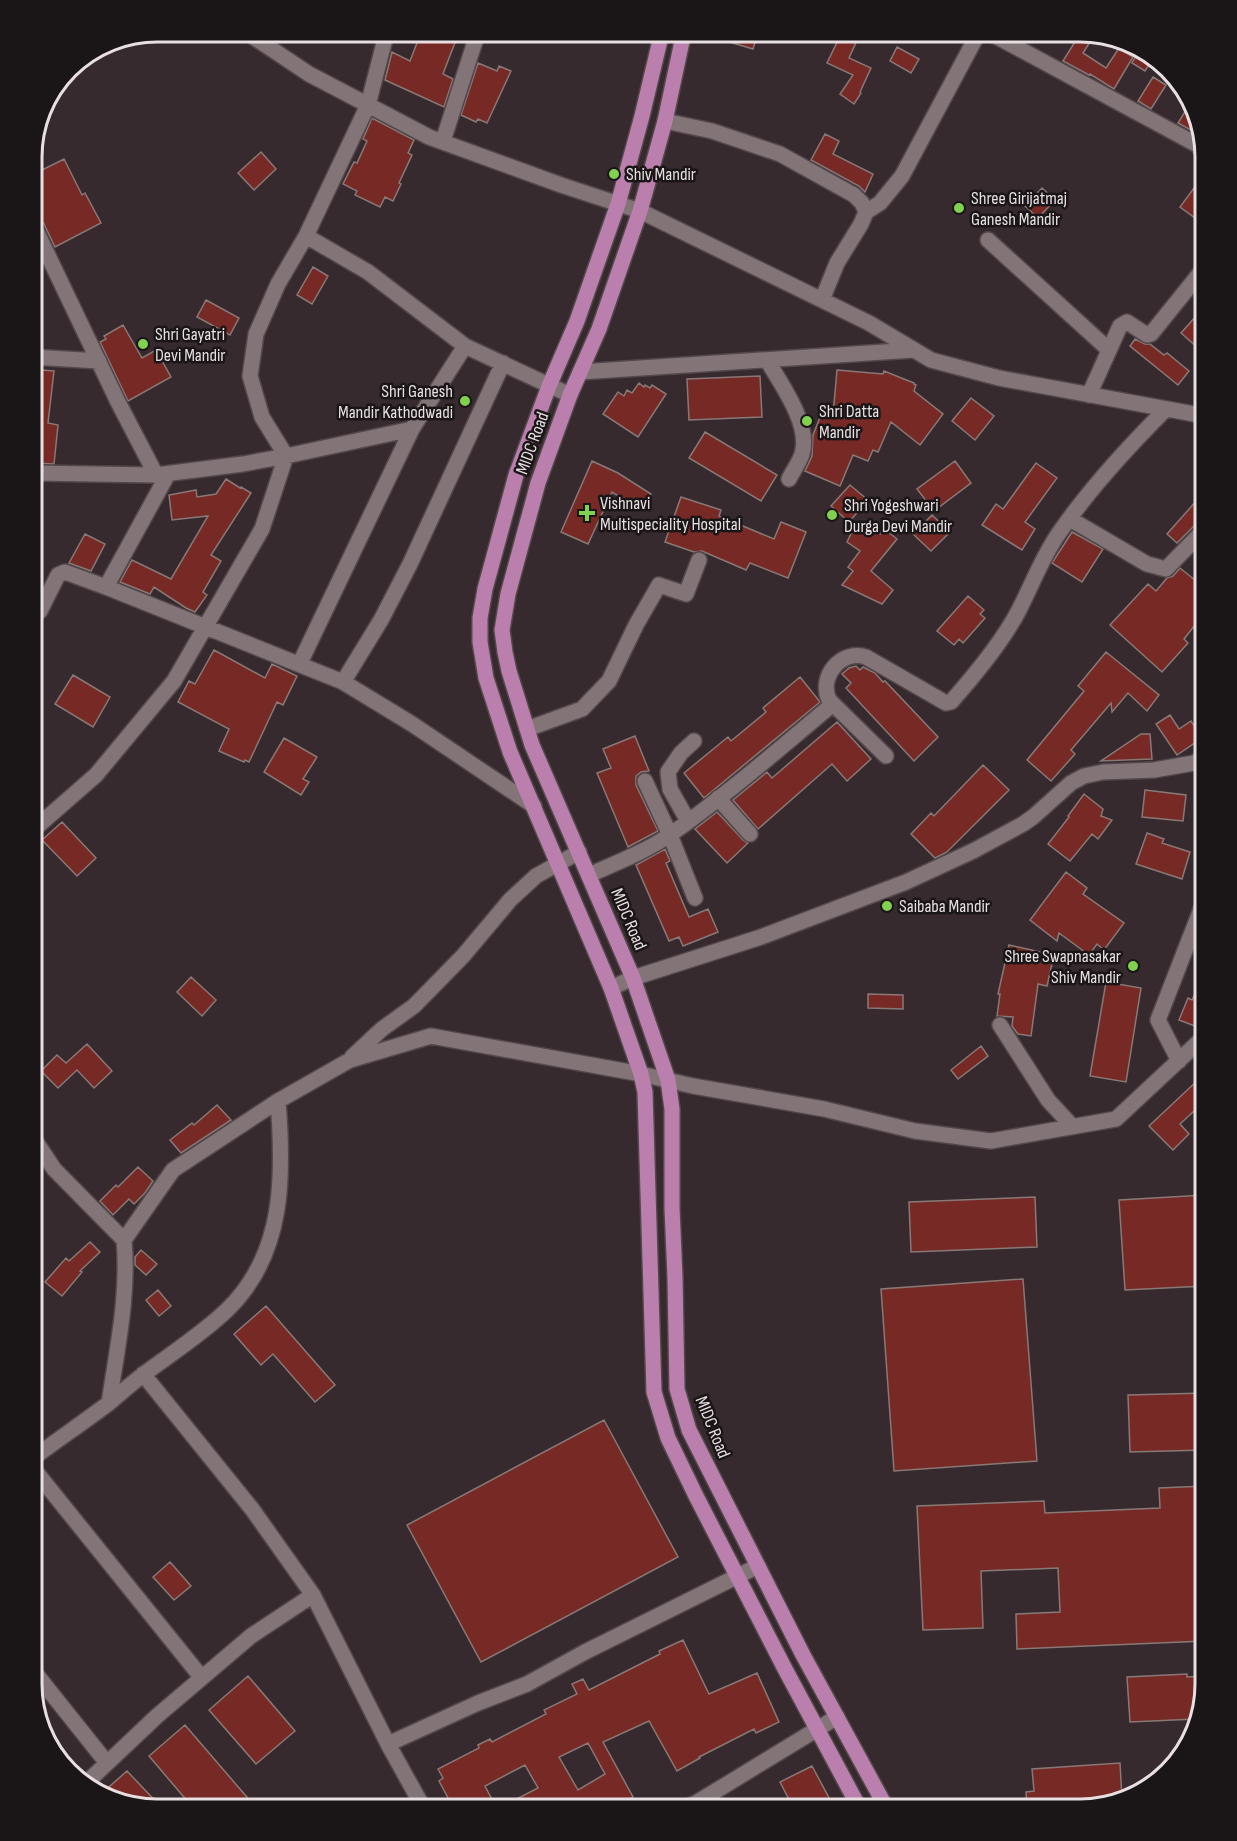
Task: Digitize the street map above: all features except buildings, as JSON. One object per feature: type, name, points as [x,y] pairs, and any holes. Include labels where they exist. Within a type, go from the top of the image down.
[{"type":"main road","name":"MIDC Road","points":[[660,42],[618,204],[578,321],[549,386],[516,476],[485,589],[480,618],[480,642],[486,678],[510,752],[611,988],[641,1074],[645,1092],[654,1392],[668,1438],[855,1799]]},
{"type":"main road","name":"MIDC Road","points":[[682,42],[665,121],[640,211],[599,329],[570,396],[538,483],[508,594],[502,630],[509,671],[532,745],[633,978],[668,1080],[672,1108],[672,1220],[677,1389],[689,1430],[882,1799]]},
{"type":"main road","points":[[649,1220],[672,1220]]},
{"type":"street","points":[[261,42],[309,74],[429,136],[561,185],[640,211],[869,323],[931,360],[999,378],[1195,414]]},
{"type":"street","points":[[42,822],[96,775],[174,681],[262,529],[286,456],[262,417],[250,376],[256,334],[278,284],[306,236],[368,105],[384,42]]},
{"type":"street","points":[[443,141],[475,42]]},
{"type":"street","points":[[822,300],[837,263],[866,212],[880,203],[902,176],[982,42]]},
{"type":"street","points":[[1007,42],[1194,143]]},
{"type":"street","points":[[665,121],[712,131],[780,154],[854,195],[862,203],[866,212]]},
{"type":"street","points":[[306,236],[368,272],[465,346],[570,396]]},
{"type":"street","points":[[988,240],[1108,349]]},
{"type":"street","points":[[42,243],[118,402],[162,475]]},
{"type":"street","points":[[1089,395],[1120,326],[1127,322],[1147,335],[1151,334],[1195,280]]},
{"type":"street","points":[[300,663],[412,429],[465,346]]},
{"type":"street","points":[[580,372],[915,350]]},
{"type":"street","points":[[42,358],[99,361]]},
{"type":"street","points":[[767,360],[797,411],[802,432],[803,452],[789,479]]},
{"type":"street","points":[[343,682],[381,620],[410,564],[503,363]]},
{"type":"street","points":[[886,756],[829,700],[825,686],[831,671],[843,658],[859,654],[946,703],[951,702],[1000,640],[1018,612],[1058,534],[1125,451],[1166,409]]},
{"type":"street","points":[[42,473],[162,475],[243,464],[412,429]]},
{"type":"street","points":[[106,587],[162,475]]},
{"type":"street","points":[[1070,519],[1147,564],[1166,569],[1195,540]]},
{"type":"street","points":[[527,729],[582,710],[609,681],[636,625],[659,585],[686,594],[699,560]]},
{"type":"street","points":[[42,606],[58,575],[65,572],[300,663],[343,682],[412,724],[534,806]]},
{"type":"street","points":[[589,875],[670,835],[833,704]]},
{"type":"street","points":[[688,821],[670,789],[668,772],[681,753],[694,741]]},
{"type":"street","points":[[611,988],[633,978],[761,937],[906,882],[973,851],[1023,824],[1071,783],[1084,776],[1103,772],[1154,770],[1195,762]]},
{"type":"street","points":[[645,781],[695,898]]},
{"type":"street","points":[[718,798],[750,834]]},
{"type":"street","points":[[350,1060],[382,1029],[414,1006],[536,876],[579,852]]},
{"type":"street","points":[[1179,1061],[1158,1020],[1195,927]]},
{"type":"street","points":[[1000,1025],[1048,1100],[1072,1126]]},
{"type":"street","points":[[124,1240],[173,1170],[278,1101],[350,1060],[431,1036],[824,1109],[915,1131],[991,1141],[1116,1119],[1195,1046]]},
{"type":"street","points":[[42,1452],[109,1403],[143,1374],[197,1336],[228,1309],[250,1283],[264,1258],[274,1228],[280,1191],[282,1150],[278,1101]]},
{"type":"street","points":[[42,1151],[54,1169],[124,1240],[126,1261],[124,1304],[109,1403]]},
{"type":"street","points":[[143,1374],[252,1509],[313,1595],[388,1744],[418,1799]]},
{"type":"street","points":[[42,1479],[202,1678]]},
{"type":"street","points":[[388,1744],[478,1703],[527,1684],[585,1652],[758,1566]]},
{"type":"street","points":[[91,1778],[157,1716],[250,1636],[313,1595]]},
{"type":"street","points":[[42,1682],[107,1763]]},
{"type":"street","points":[[703,1799],[837,1717]]},
{"type":"place","name":"Shiv Mandir","points":[[614,174]]},
{"type":"place","name":"Shree Girijatmaj Ganesh Mandir","points":[[959,208]]},
{"type":"place","name":"Shri Gayatri Devi Mandir","points":[[143,344]]},
{"type":"place","name":"Shri Ganesh Mandir Kathodwadi","points":[[465,401]]},
{"type":"place","name":"Shri Datta Mandir","points":[[807,421]]},
{"type":"place","name":"Vishnavi Multispeciality Hospital","points":[[587,513]]},
{"type":"place","name":"Shri Yogeshwari Durga Devi Mandir","points":[[832,515]]},
{"type":"place","name":"Saibaba Mandir","points":[[887,906]]},
{"type":"place","name":"Shree Swapnasakar Shiv Mandir","points":[[1133,966]]}]
